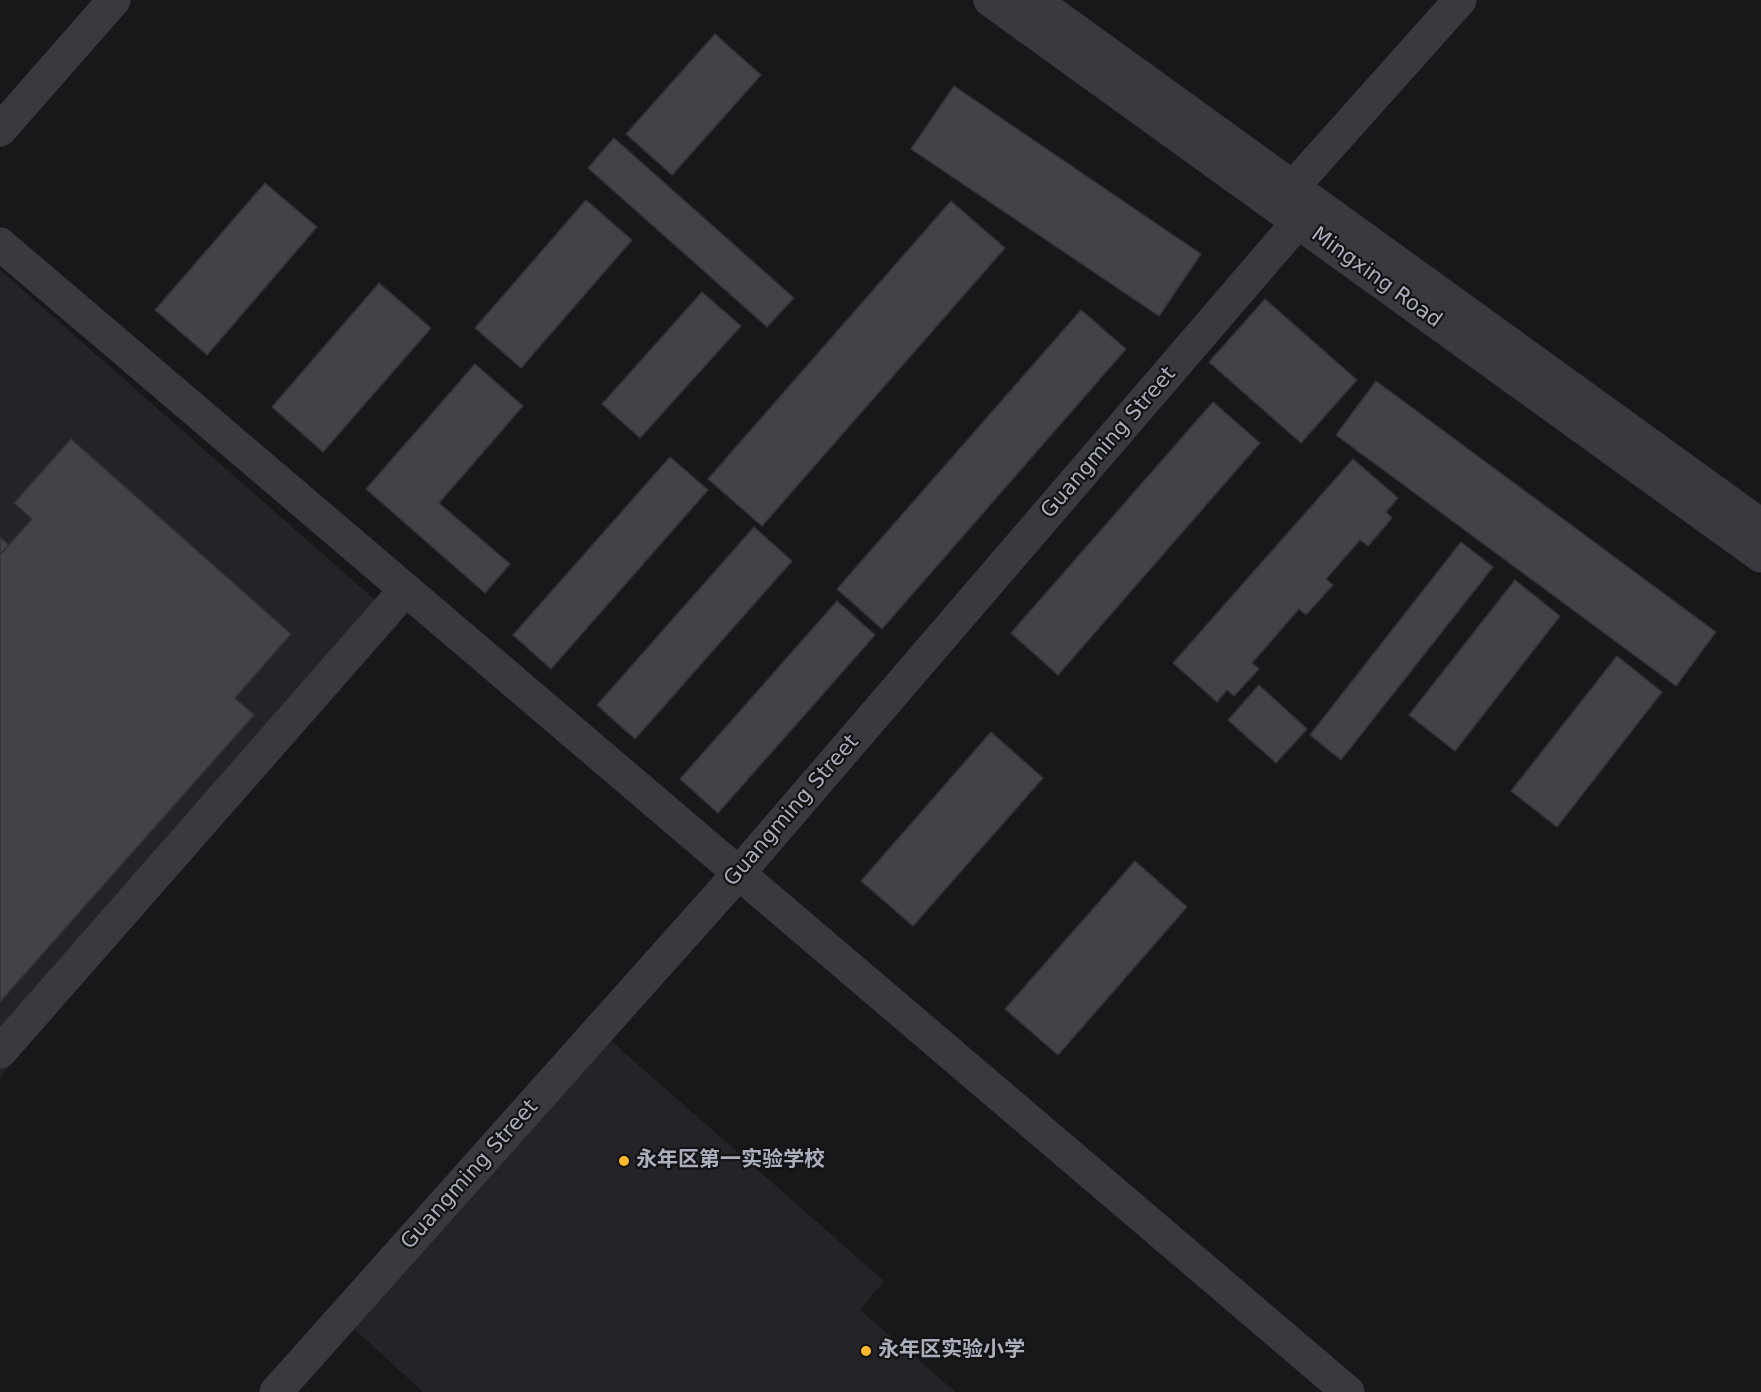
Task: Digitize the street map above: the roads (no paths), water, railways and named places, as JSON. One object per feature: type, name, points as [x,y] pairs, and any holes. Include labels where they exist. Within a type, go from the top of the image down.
[{"type":"street","points":[[0,130],[114,0]]},
{"type":"street","name":"Mingxing Road","points":[[990,0],[1761,556]]},
{"type":"street","name":"Mingxing Road","points":[[1034,0],[1761,525]]},
{"type":"street","points":[[1293,187],[1460,0]]},
{"type":"street","name":"Guangming Street","points":[[276,1392],[738,874],[1298,222]]},
{"type":"street","points":[[0,244],[1340,1390]]},
{"type":"street","points":[[0,1052],[405,590]]},
{"type":"place","name":"永年区第一实验学校","points":[[624,1161]]},
{"type":"place","name":"永年区实验小学","points":[[866,1351]]}]
